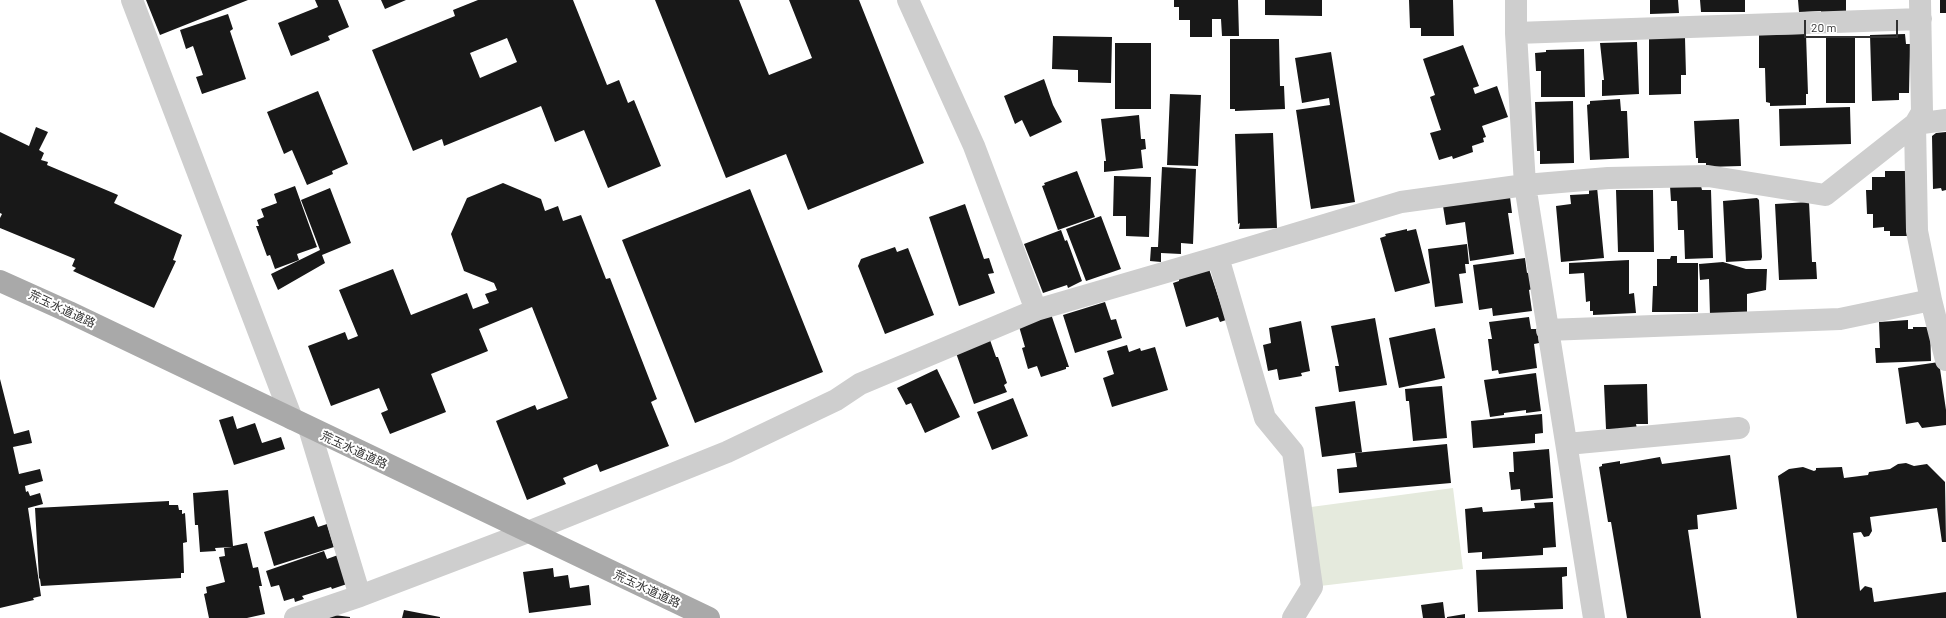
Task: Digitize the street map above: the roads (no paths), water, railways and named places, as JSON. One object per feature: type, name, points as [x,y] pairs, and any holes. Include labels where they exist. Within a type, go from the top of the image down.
[{"type":"main road","name":"荒玉水道道路","points":[[0,281],[69,312],[709,618]]},
{"type":"street","points":[[132,0],[300,423],[360,596]]},
{"type":"street","points":[[908,0],[974,146],[1036,310]]},
{"type":"street","points":[[1516,0],[1516,33],[1526,185],[1547,330],[1567,444],[1594,618]]},
{"type":"street","points":[[295,618],[360,596],[528,532],[727,452],[836,400],[860,384],[1036,310],[1401,202],[1526,185],[1608,178],[1708,176],[1825,195],[1916,124],[1922,112],[1921,10],[1516,33]]},
{"type":"street","points":[[1916,124],[1946,120]]},
{"type":"street","points":[[1916,124],[1917,231],[1938,311],[1946,360]]},
{"type":"street","points":[[1218,257],[1265,418],[1293,452],[1312,587],[1293,618]]},
{"type":"street","points":[[1547,330],[1840,319],[1938,311]]},
{"type":"street","points":[[1567,444],[1739,428]]}]
